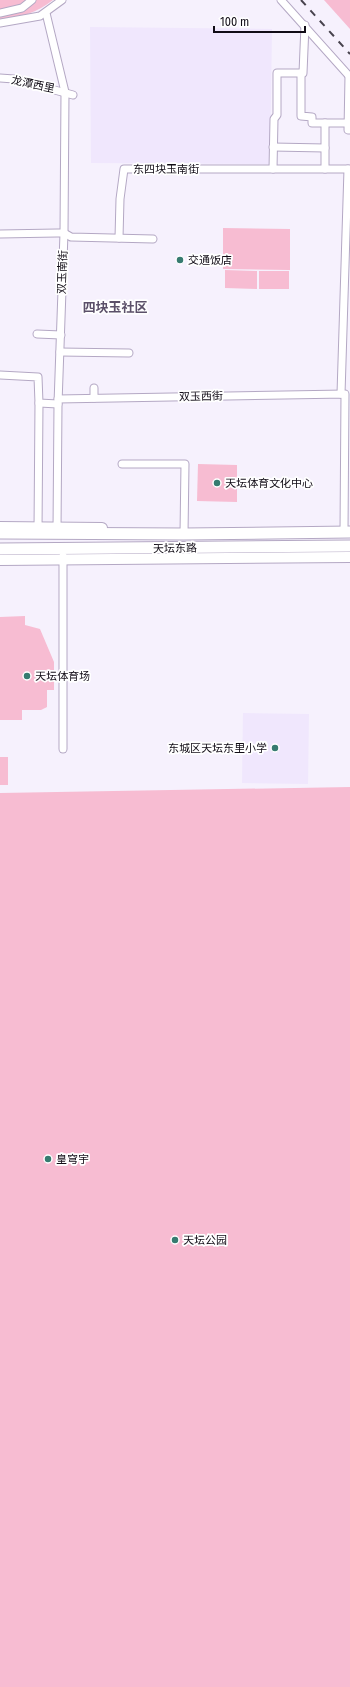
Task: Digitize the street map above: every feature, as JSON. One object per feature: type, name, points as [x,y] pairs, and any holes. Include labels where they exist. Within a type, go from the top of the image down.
[{"type":"main road","name":"天坛东路","points":[[0,533],[38,530],[184,532],[347,530]]},
{"type":"main road","name":"天坛东路","points":[[0,549],[63,555],[350,546]]},
{"type":"street","points":[[0,13],[22,8],[32,0]]},
{"type":"street","points":[[0,23],[25,20],[40,16],[62,0]]},
{"type":"street","points":[[281,0],[304,25],[349,76],[349,127],[325,123],[312,123],[312,117],[301,116],[301,73],[303,73],[304,25]]},
{"type":"street","name":"双玉南街","points":[[46,13],[65,92],[64,233],[58,401],[57,531]]},
{"type":"street","points":[[273,169],[274,119],[277,115],[277,73],[301,73]]},
{"type":"street","name":"龙潭西里","points":[[0,78],[14,79],[73,95]]},
{"type":"street","points":[[325,123],[325,169]]},
{"type":"street","points":[[273,147],[325,148]]},
{"type":"street","name":"东四块玉南街","points":[[119,238],[120,199],[124,169],[349,170]]},
{"type":"street","points":[[347,530],[343,394],[349,170]]},
{"type":"street","points":[[0,234],[64,233],[71,237],[153,239]]},
{"type":"street","points":[[37,334],[61,335]]},
{"type":"street","points":[[60,352],[129,353]]},
{"type":"street","points":[[0,375],[38,377],[39,403],[38,530],[0,527]]},
{"type":"street","points":[[94,388],[94,398]]},
{"type":"street","name":"双玉西街","points":[[39,403],[94,398],[343,394]]},
{"type":"street","points":[[122,464],[185,464],[184,532]]},
{"type":"street","points":[[63,555],[63,749]]},
{"type":"street","points":[[0,560],[63,555],[350,557]]},
{"type":"shaded area","points":[[0,0],[53,0],[28,14],[0,19]]},
{"type":"shaded area","points":[[324,0],[350,0],[350,29]]},
{"type":"shaded area","points":[[90,27],[272,29],[270,164],[91,163]]},
{"type":"shaded area","points":[[223,228],[290,229],[290,270],[223,269]]},
{"type":"shaded area","points":[[225,270],[257,271],[257,289],[225,288]]},
{"type":"shaded area","points":[[259,271],[289,271],[289,289],[259,289]]},
{"type":"shaded area","name":"天坛体育文化中心","points":[[198,464],[237,465],[237,502],[197,501]]},
{"type":"shaded area","name":"天坛体育场","points":[[25,616],[25,625],[40,629],[54,662],[54,690],[47,690],[47,707],[41,710],[22,710],[22,720],[0,720],[0,617]]},
{"type":"shaded area","name":"东城区天坛东里小学","points":[[243,713],[309,714],[308,784],[242,783]]},
{"type":"shaded area","points":[[0,757],[8,757],[8,785],[0,785]]},
{"type":"shaded area","name":"天坛公园","points":[[350,787],[350,1687],[0,1687],[0,793]]},
{"type":"railway","points":[[301,0],[350,54]]},
{"type":"place","name":"交通饭店","points":[[180,260]]},
{"type":"place","name":"天坛体育文化中心","points":[[217,483]]},
{"type":"place","name":"天坛体育场","points":[[27,676]]},
{"type":"place","name":"东城区天坛东里小学","points":[[275,748]]},
{"type":"place","name":"皇穹宇","points":[[48,1159]]},
{"type":"place","name":"天坛公园","points":[[175,1240]]},
{"type":"district","name":"四块玉社区","points":[[115,307]]}]
